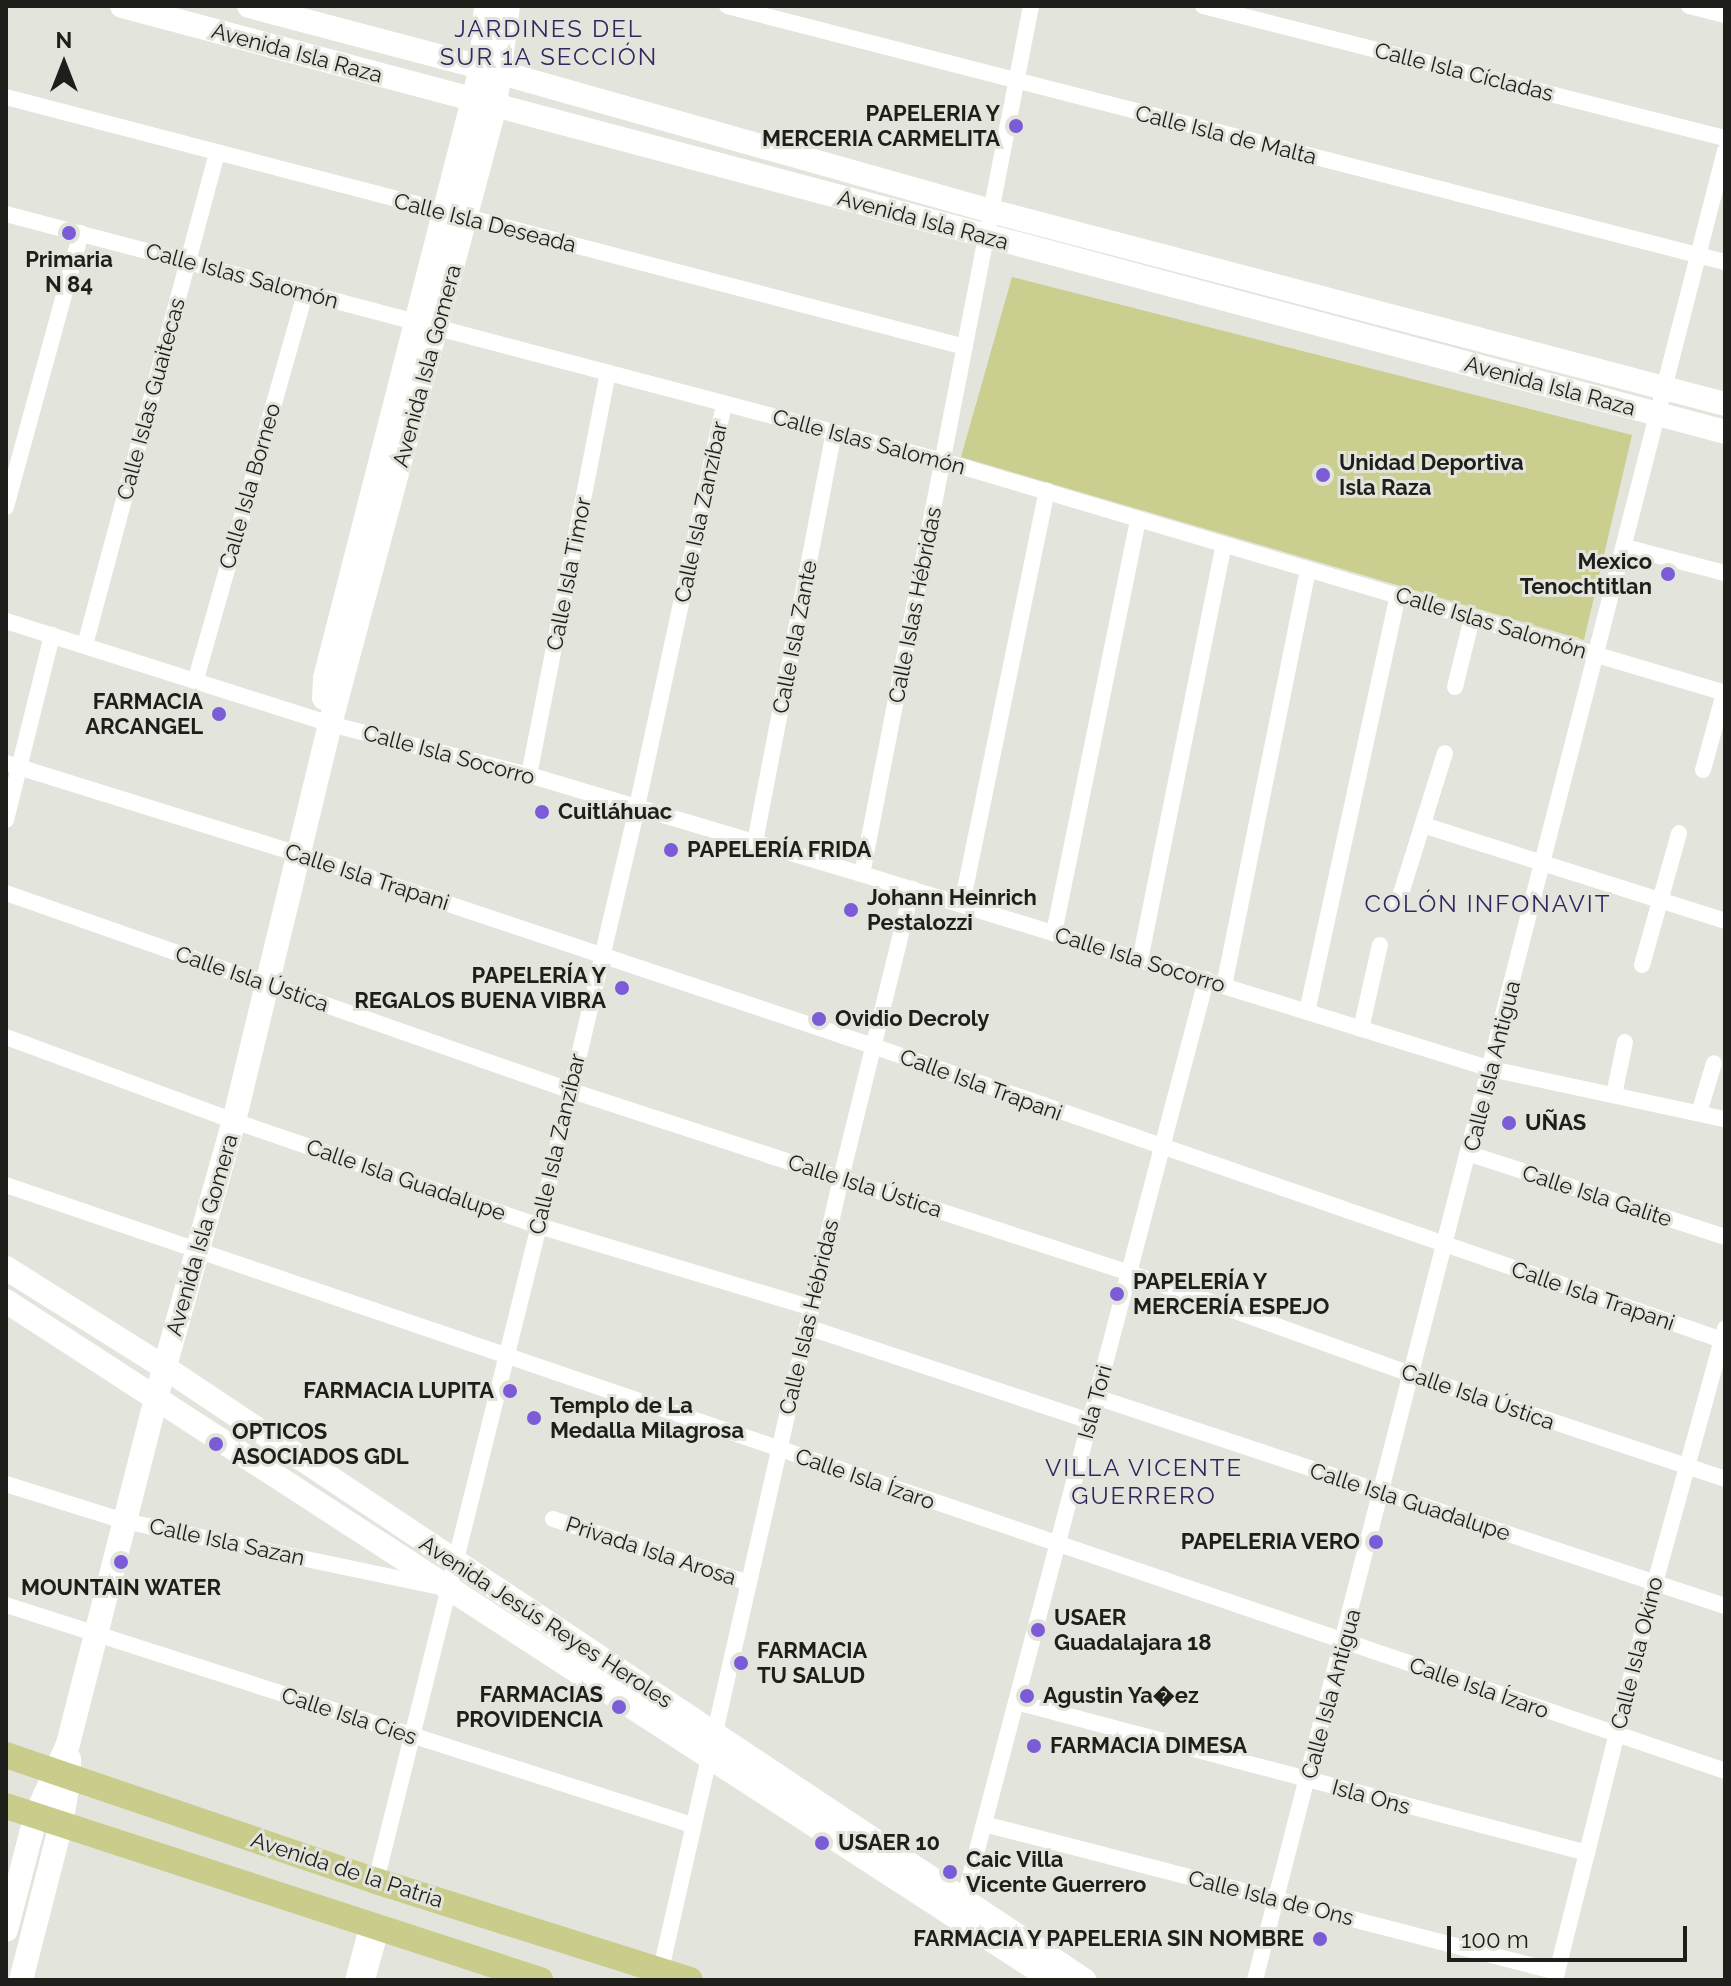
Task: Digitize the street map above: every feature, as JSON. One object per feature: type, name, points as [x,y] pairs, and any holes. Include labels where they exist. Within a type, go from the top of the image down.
[{"type":"main road","name":"Avenida de la Patria","points":[[6,1755],[376,1881],[659,1974],[690,1980]]},
{"type":"main road","name":"Avenida de la Patria","points":[[6,1806],[540,1980]]},
{"type":"street","name":"Avenida Isla Raza","points":[[122,6],[1725,432]]},
{"type":"street","name":"Avenida Isla Raza","points":[[249,6],[491,70],[991,211],[1725,404]]},
{"type":"street","name":"Avenida Isla Gomera","points":[[486,6],[491,70]]},
{"type":"street","name":"Avenida Isla Gomera","points":[[21,1980],[61,1824],[61,1774],[93,1634],[234,1121],[330,724],[324,692],[325,678],[427,325],[508,6]]},
{"type":"street","name":"Calle Isla de Malta","points":[[727,6],[1725,262]]},
{"type":"street","name":"Calle Islas Hébridas","points":[[862,874],[1031,6]]},
{"type":"street","name":"Calle Isla Cícladas","points":[[1203,6],[1725,138]]},
{"type":"street","points":[[1689,6],[1725,15]]},
{"type":"street","name":"Calle Isla Deseada","points":[[6,97],[965,347]]},
{"type":"street","name":"Calle Isla Antigua","points":[[1255,1980],[1383,1493],[1725,151]]},
{"type":"street","name":"Calle Islas Guaitecas","points":[[85,645],[217,153]]},
{"type":"street","name":"Calle Islas Salomón","points":[[6,214],[943,461],[1724,693]]},
{"type":"street","points":[[6,507],[81,233]]},
{"type":"street","name":"Calle Isla Borneo","points":[[196,679],[305,293]]},
{"type":"street","name":"Calle Isla Timor","points":[[529,775],[608,373]]},
{"type":"street","name":"Calle Isla Zanzíbar","points":[[376,1881],[508,1358],[637,807],[724,403]]},
{"type":"street","name":"Calle Isla Zante","points":[[755,842],[834,432]]},
{"type":"street","points":[[962,904],[1047,491]]},
{"type":"street","points":[[1054,933],[1138,519]]},
{"type":"street","points":[[1140,960],[1224,544]]},
{"type":"street","points":[[1625,547],[1725,573]]},
{"type":"street","points":[[1224,986],[1308,569]]},
{"type":"street","points":[[1307,1012],[1398,596]]},
{"type":"street","points":[[1455,687],[1472,618]]},
{"type":"street","name":"Calle Isla Socorro","points":[[6,621],[330,724],[529,775],[962,904],[1491,1069],[1725,1119]]},
{"type":"street","points":[[6,820],[13,764],[52,635]]},
{"type":"street","points":[[1703,770],[1724,693]]},
{"type":"street","points":[[1398,903],[1445,753]]},
{"type":"street","name":"Calle Isla Trapani","points":[[13,764],[299,854],[873,1046],[1446,1246],[1724,1336]]},
{"type":"street","points":[[1423,825],[1725,921]]},
{"type":"street","points":[[1642,965],[1679,833]]},
{"type":"street","name":"Calle Islas Hébridas","points":[[659,1974],[841,1178],[912,889]]},
{"type":"street","name":"Calle Isla Ústica","points":[[6,893],[569,1090],[1130,1273],[1413,1375],[1725,1479]]},
{"type":"street","points":[[1361,1029],[1380,945]]},
{"type":"street","name":"Isla Tori","points":[[962,1907],[1206,980]]},
{"type":"street","name":"Calle Isla Guadalupe","points":[[6,1037],[234,1121],[539,1226],[812,1308]]},
{"type":"street","points":[[1614,1095],[1625,1042]]},
{"type":"street","points":[[1699,1113],[1714,1063]]},
{"type":"street","name":"Calle Isla Galite","points":[[1470,1154],[1725,1237]]},
{"type":"street","name":"Calle Isla Ízaro","points":[[6,1185],[1725,1771]]},
{"type":"street","name":"Avenida Jesús Reyes Heroles","points":[[6,1268],[164,1367],[457,1565],[712,1743],[962,1907],[1084,1980]]},
{"type":"street","name":"Avenida Jesús Reyes Heroles","points":[[6,1301],[451,1589],[712,1743]]},
{"type":"street","points":[[807,1327],[1089,1421]]},
{"type":"street","name":"Calle Isla Okino","points":[[1556,1976],[1655,1583],[1724,1336]]},
{"type":"street","name":"Calle Isla Guadalupe","points":[[1096,1397],[1725,1606]]},
{"type":"street","name":"Calle Isla Sazan","points":[[6,1484],[124,1521],[451,1589]]},
{"type":"street","name":"Privada Isla Arosa","points":[[553,1519],[749,1583]]},
{"type":"street","name":"Calle Isla Cíes","points":[[6,1605],[692,1825]]},
{"type":"street","name":"Isla Ons","points":[[1016,1702],[1587,1853]]},
{"type":"street","name":"Avenida Isla Gomera","points":[[6,1930],[36,1815],[61,1774]]},
{"type":"street","name":"Calle Isla de Ons","points":[[984,1824],[1277,1899],[1556,1976]]},
{"type":"street","name":"Avenida Jesús Reyes Heroles","points":[[962,1907],[1053,1980]]},
{"type":"street","points":[[353,1980],[374,1926]]},
{"type":"street","points":[[367,1980],[374,1926]]},
{"type":"green space","name":"Unidad Deportiva Isla Raza","points":[[1012,277],[1632,435],[1584,640],[961,457]]},
{"type":"place","name":"PAPELERIA Y MERCERIA CARMELITA","points":[[1016,126]]},
{"type":"place","name":"Primaria N 84","points":[[69,233]]},
{"type":"place","name":"Unidad Deportiva Isla Raza","points":[[1323,475]]},
{"type":"place","name":"Mexico Tenochtitlan","points":[[1668,574]]},
{"type":"place","name":"FARMACIA ARCANGEL","points":[[219,714]]},
{"type":"place","name":"Cuitláhuac","points":[[542,812]]},
{"type":"place","name":"PAPELERÍA FRIDA","points":[[671,850]]},
{"type":"place","name":"Johann Heinrich Pestalozzi","points":[[851,910]]},
{"type":"place","name":"PAPELERÍA Y REGALOS BUENA VIBRA","points":[[622,988]]},
{"type":"place","name":"Ovidio Decroly","points":[[819,1019]]},
{"type":"place","name":"UÑAS","points":[[1509,1123]]},
{"type":"place","name":"PAPELERÍA Y MERCERÍA ESPEJO","points":[[1117,1294]]},
{"type":"place","name":"FARMACIA LUPITA","points":[[510,1391]]},
{"type":"place","name":"Templo de La Medalla Milagrosa","points":[[534,1418]]},
{"type":"place","name":"OPTICOS ASOCIADOS GDL","points":[[216,1444]]},
{"type":"place","name":"PAPELERIA VERO","points":[[1376,1542]]},
{"type":"place","name":"MOUNTAIN WATER","points":[[121,1562]]},
{"type":"place","name":"USAER Guadalajara 18","points":[[1038,1630]]},
{"type":"place","name":"FARMACIA TU SALUD","points":[[741,1663]]},
{"type":"place","name":"Agustin Ya�ez","points":[[1027,1696]]},
{"type":"place","name":"FARMACIAS PROVIDENCIA","points":[[619,1707]]},
{"type":"place","name":"FARMACIA DIMESA","points":[[1034,1746]]},
{"type":"place","name":"USAER 10","points":[[822,1843]]},
{"type":"place","name":"Caic Villa Vicente Guerrero","points":[[950,1872]]},
{"type":"place","name":"FARMACIA Y PAPELERIA SIN NOMBRE","points":[[1320,1939]]},
{"type":"district","name":"JARDINES DEL SUR 1A SECCIÓN","points":[[549,43]]},
{"type":"district","name":"COLÓN INFONAVIT","points":[[1488,904]]},
{"type":"district","name":"VILLA VICENTE GUERRERO","points":[[1144,1482]]}]
